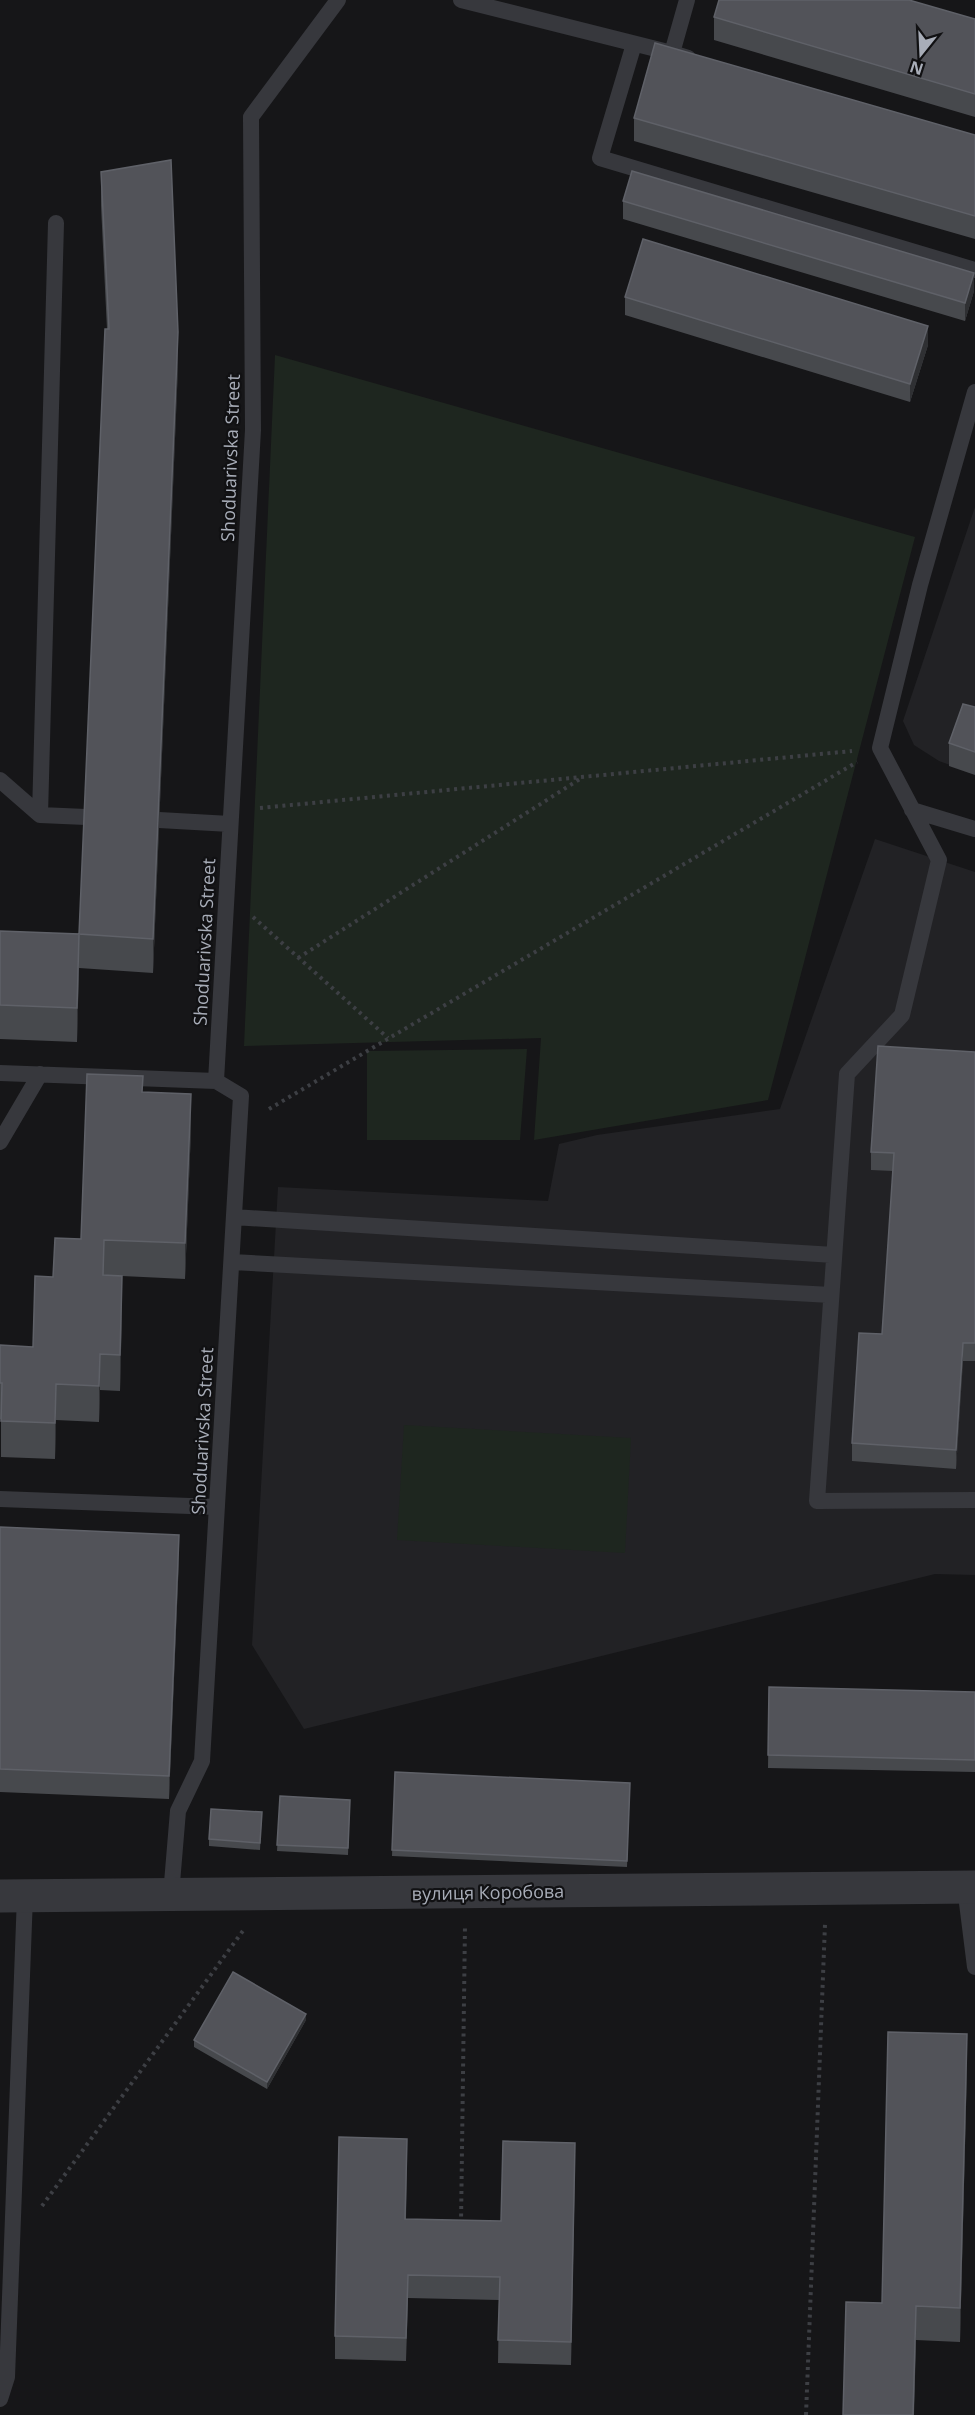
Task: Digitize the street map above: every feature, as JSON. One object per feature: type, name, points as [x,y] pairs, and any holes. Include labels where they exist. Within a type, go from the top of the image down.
[{"type":"street","name":"вулиця Коробова","points":[[13,1896],[970,1887]]},
{"type":"lane","name":"Shoduarivska Street","points":[[171,1895],[178,1811],[202,1761],[242,1096],[216,1081],[253,430],[251,117],[338,0]]},
{"type":"lane","points":[[461,0],[706,63]]},
{"type":"lane","points":[[672,53],[687,0]]},
{"type":"lane","points":[[634,44],[600,158],[975,270]]},
{"type":"lane","points":[[40,815],[56,223]]},
{"type":"lane","points":[[975,392],[920,585],[880,748],[939,860],[902,1015],[847,1074],[817,1502],[975,1500]]},
{"type":"lane","points":[[0,780],[40,815],[86,817]]},
{"type":"lane","points":[[912,810],[975,829]]},
{"type":"lane","points":[[159,820],[231,817]]},
{"type":"lane","points":[[0,1073],[216,1081]]},
{"type":"lane","points":[[0,1142],[40,1074]]},
{"type":"lane","points":[[234,1217],[834,1255]]},
{"type":"lane","points":[[231,1262],[831,1295]]},
{"type":"lane","points":[[0,1499],[217,1507]]},
{"type":"lane","points":[[970,1887],[975,1967]]},
{"type":"lane","points":[[0,2399],[7,2376],[12,2247],[13,1896]]},
{"type":"path","points":[[231,817],[584,777],[880,748]]},
{"type":"path","points":[[240,1126],[880,748]]},
{"type":"path","points":[[298,958],[584,777]]},
{"type":"path","points":[[226,893],[388,1038]]},
{"type":"path","points":[[806,2415],[827,1889]]},
{"type":"path","points":[[460,2231],[465,1892]]},
{"type":"path","points":[[12,2247],[271,1894]]},
{"type":"shaded area","points":[[275,355],[915,537],[768,1100],[534,1140],[541,1038],[244,1046]]},
{"type":"shaded area","points":[[975,507],[975,774],[939,761],[914,745],[903,721]]},
{"type":"shaded area","points":[[875,839],[975,872],[975,1575],[935,1574],[304,1729],[252,1645],[278,1187],[548,1201],[559,1144],[597,1135],[780,1109]]},
{"type":"shaded area","points":[[527,1049],[520,1140],[367,1140],[367,1051]]},
{"type":"shaded area","points":[[404,1425],[631,1438],[625,1553],[397,1540]]},
{"type":"building","points":[[719,0],[909,0],[975,19],[975,94],[714,17]]},
{"type":"building","points":[[655,43],[975,135],[975,216],[634,118]]},
{"type":"building","points":[[171,160],[178,332],[153,939],[79,934],[105,329],[109,329],[101,172]]},
{"type":"building","points":[[632,171],[974,273],[965,303],[623,201]]},
{"type":"building","points":[[643,239],[928,326],[910,384],[625,297]]},
{"type":"building","points":[[963,704],[975,707],[975,752],[949,743]]},
{"type":"building","points":[[0,931],[79,934],[77,1008],[0,1005]]},
{"type":"building","points":[[878,1046],[975,1052],[975,1343],[963,1343],[956,1450],[852,1443],[859,1333],[882,1334],[894,1153],[871,1152]]},
{"type":"building","points":[[87,1074],[143,1076],[142,1092],[191,1094],[185,1243],[104,1240],[103,1275],[122,1276],[120,1355],[100,1354],[99,1386],[56,1384],[55,1423],[1,1421],[0,1345],[33,1347],[35,1276],[53,1277],[55,1238],[81,1239]]},
{"type":"building","points":[[0,1527],[179,1535],[169,1776],[0,1769]]},
{"type":"building","points":[[769,1687],[975,1692],[975,1760],[768,1755]]},
{"type":"building","points":[[395,1772],[630,1783],[627,1861],[392,1850]]},
{"type":"building","points":[[280,1796],[350,1800],[348,1848],[277,1845]]},
{"type":"building","points":[[211,1809],[262,1812],[260,1843],[209,1839]]},
{"type":"building","points":[[233,1972],[306,2014],[267,2082],[194,2040]]},
{"type":"building","points":[[888,2032],[967,2034],[960,2308],[916,2306],[913,2415],[843,2415],[846,2302],[882,2303]]},
{"type":"building","points":[[339,2137],[407,2139],[405,2219],[501,2221],[503,2141],[575,2143],[571,2342],[498,2340],[500,2277],[408,2275],[406,2338],[335,2336]]}]
